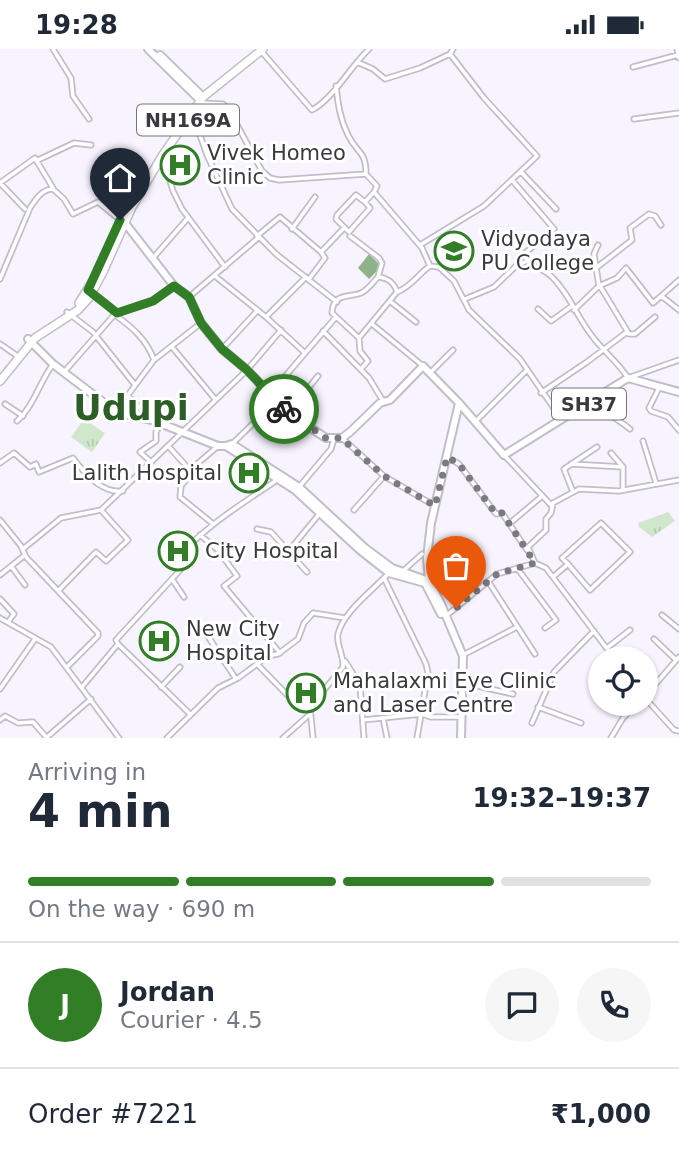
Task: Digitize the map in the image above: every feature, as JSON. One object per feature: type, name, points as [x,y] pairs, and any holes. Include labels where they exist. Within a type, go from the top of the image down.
[{"type":"highway","name":"NH169A","points":[[0,375],[29,341],[69,314],[90,292],[155,158],[200,99],[260,49]]},
{"type":"highway","name":"NH169A","points":[[122,222],[200,99]]},
{"type":"highway","name":"NH169A","points":[[0,381],[29,341]]},
{"type":"main road","points":[[148,49],[200,99]]},
{"type":"main road","points":[[153,49],[200,99]]},
{"type":"main road","points":[[122,222],[174,286],[189,297],[201,323],[222,349],[247,370],[288,413],[316,432],[337,439],[383,401],[390,400],[423,366],[476,421],[504,455]]},
{"type":"main road","points":[[29,341],[53,364],[116,412],[152,420],[225,445],[299,487],[388,573]]},
{"type":"main road","name":"SH37","points":[[504,455],[628,379],[679,392]]},
{"type":"main road","points":[[459,403],[435,506],[427,558],[427,582],[459,657],[459,737]]},
{"type":"main road","points":[[225,445],[277,478],[388,573],[427,582]]},
{"type":"main road","points":[[388,573],[403,571],[427,582],[463,655],[459,737]]},
{"type":"street","points":[[53,49],[71,78],[73,96],[89,119]]},
{"type":"street","points":[[260,49],[312,110],[329,98],[336,86],[369,49]]},
{"type":"street","points":[[357,62],[373,69],[385,79],[420,68],[450,54],[453,49]]},
{"type":"street","points":[[633,67],[679,57],[677,49]]},
{"type":"street","points":[[420,245],[484,206],[537,156],[484,99],[450,54]]},
{"type":"street","points":[[336,86],[340,114],[349,138],[365,159],[366,174],[377,186],[365,202]]},
{"type":"street","points":[[200,99],[223,104],[229,110],[262,171],[270,178],[279,180],[366,174]]},
{"type":"street","points":[[192,113],[207,155],[232,209],[276,254],[337,302]]},
{"type":"street","points":[[634,119],[679,113]]},
{"type":"street","points":[[25,209],[0,183],[33,159],[38,160],[74,143],[91,145]]},
{"type":"street","points":[[162,156],[173,191],[188,218],[225,267]]},
{"type":"street","points":[[38,160],[53,189],[64,199],[73,214],[98,202],[122,222]]},
{"type":"street","points":[[521,172],[556,209]]},
{"type":"street","points":[[512,180],[554,229],[525,253],[527,261],[548,273],[563,288],[573,308],[628,379],[679,360]]},
{"type":"street","points":[[0,279],[30,208],[38,196],[50,188],[53,189]]},
{"type":"street","points":[[374,192],[420,245],[430,266]]},
{"type":"street","points":[[356,195],[370,208],[352,230],[349,232],[344,227],[336,219],[356,195]]},
{"type":"street","points":[[292,229],[315,197]]},
{"type":"street","points":[[596,268],[632,240],[630,228],[649,215],[654,216],[661,225]]},
{"type":"street","points":[[189,297],[280,217],[323,251],[325,258],[309,279],[266,317]]},
{"type":"street","points":[[153,258],[188,218]]},
{"type":"street","points":[[323,251],[344,227]]},
{"type":"street","points":[[350,236],[382,263],[378,277],[363,292],[348,293],[332,307],[332,313],[359,338],[360,351],[368,361],[361,369]]},
{"type":"street","points":[[598,245],[594,254],[600,286],[627,332],[635,334],[655,317]]},
{"type":"street","points":[[465,299],[494,287],[516,266],[527,261]]},
{"type":"street","points":[[359,338],[397,292],[406,289],[430,266],[439,267],[454,281],[474,317],[520,359],[562,421]]},
{"type":"street","points":[[538,309],[551,320],[573,308],[600,286],[617,278],[626,268],[653,303],[679,280]]},
{"type":"street","points":[[215,276],[305,353]]},
{"type":"street","points":[[378,277],[391,281],[397,292]]},
{"type":"street","points":[[65,371],[116,314],[153,301],[174,286]]},
{"type":"street","points":[[90,292],[136,331],[154,360]]},
{"type":"street","points":[[660,297],[679,310]]},
{"type":"street","points":[[391,302],[416,322]]},
{"type":"street","points":[[222,349],[257,311]]},
{"type":"street","points":[[69,314],[93,332],[135,385]]},
{"type":"street","points":[[190,470],[270,407],[277,386],[336,317]]},
{"type":"street","points":[[116,412],[154,360],[201,323]]},
{"type":"street","points":[[372,324],[423,366]]},
{"type":"street","points":[[325,329],[361,369],[383,401]]},
{"type":"street","points":[[23,549],[61,518],[102,510],[247,370],[281,330]]},
{"type":"street","points":[[541,393],[627,332]]},
{"type":"street","points":[[0,344],[16,355]]},
{"type":"street","points":[[172,347],[215,400]]},
{"type":"street","points":[[430,373],[453,351]]},
{"type":"street","points":[[17,421],[53,364]]},
{"type":"street","points":[[476,421],[527,371]]},
{"type":"street","points":[[288,413],[318,376]]},
{"type":"street","points":[[660,386],[649,408],[668,417],[679,430]]},
{"type":"street","points":[[128,396],[152,420]]},
{"type":"street","points":[[593,401],[630,429]]},
{"type":"street","points":[[5,404],[23,415]]},
{"type":"street","points":[[150,461],[140,452],[156,441],[156,432],[161,423]]},
{"type":"street","points":[[299,487],[337,439],[384,476],[435,506]]},
{"type":"street","points":[[643,440],[656,483]]},
{"type":"street","points":[[169,447],[191,474],[181,487],[180,496],[212,523]]},
{"type":"street","points":[[573,492],[564,471],[597,447]]},
{"type":"street","points":[[0,463],[14,453],[30,467],[36,464],[39,472],[73,459],[103,487],[118,492],[124,490]]},
{"type":"street","points":[[611,453],[623,467],[623,490]]},
{"type":"street","points":[[504,455],[552,506]]},
{"type":"street","points":[[447,457],[459,464],[496,514],[502,513],[535,563],[546,568],[553,576],[605,646]]},
{"type":"street","points":[[571,464],[623,467]]},
{"type":"street","points":[[354,510],[384,476]]},
{"type":"street","points":[[190,714],[116,640],[193,556],[192,543],[212,523],[277,478]]},
{"type":"street","points":[[528,550],[530,544],[546,530],[546,519],[552,506],[573,492],[582,489],[623,490],[679,480]]},
{"type":"street","points":[[509,524],[541,497]]},
{"type":"street","points":[[58,591],[96,552],[106,561],[128,540],[102,510]]},
{"type":"street","points":[[288,551],[320,513]]},
{"type":"street","points":[[0,520],[25,555],[99,635],[67,667]]},
{"type":"street","points":[[601,523],[630,552],[590,590],[568,565],[562,558],[601,523]]},
{"type":"street","points":[[257,529],[271,532],[307,572]]},
{"type":"street","points":[[200,535],[218,550],[237,576],[224,586],[279,653]]},
{"type":"street","points":[[403,571],[422,554]]},
{"type":"street","points":[[1,573],[25,555]]},
{"type":"street","points":[[446,616],[497,574],[535,563]]},
{"type":"street","points":[[553,576],[568,565]]},
{"type":"street","points":[[10,566],[25,585]]},
{"type":"street","points":[[517,568],[556,620],[545,628]]},
{"type":"street","points":[[364,738],[359,685],[344,659],[338,642],[338,632],[345,618],[388,573],[428,673],[417,738]]},
{"type":"street","points":[[172,579],[184,597]]},
{"type":"street","points":[[488,580],[536,654]]},
{"type":"street","points":[[0,599],[14,614],[8,622]]},
{"type":"street","points":[[167,738],[218,688],[298,639],[304,623],[313,613],[345,618]]},
{"type":"street","points":[[662,615],[679,629]]},
{"type":"street","points":[[0,618],[51,647],[119,738]]},
{"type":"street","points":[[463,655],[517,627]]},
{"type":"street","points":[[610,646],[630,630]]},
{"type":"street","points":[[532,723],[554,671],[594,631]]},
{"type":"street","points":[[209,638],[236,678]]},
{"type":"street","points":[[0,689],[35,639]]},
{"type":"street","points":[[654,639],[677,659],[658,682]]},
{"type":"street","points":[[82,687],[118,644]]},
{"type":"street","points":[[312,737],[310,706],[342,667],[344,659]]},
{"type":"street","points":[[257,664],[301,709],[310,712]]},
{"type":"street","points":[[161,687],[180,667]]},
{"type":"street","points":[[463,683],[513,694]]},
{"type":"street","points":[[0,720],[5,716],[18,723],[33,722],[46,738],[91,699]]},
{"type":"street","points":[[538,707],[581,723]]},
{"type":"street","points":[[658,711],[674,730],[679,730]]},
{"type":"street","points":[[283,738],[310,712]]},
{"type":"street","points":[[363,720],[422,714],[430,717],[459,717]]},
{"type":"street","points":[[611,738],[625,716]]},
{"type":"street","points":[[383,718],[387,738]]},
{"type":"green space","points":[[84,419],[105,433],[92,452],[71,437]]},
{"type":"green space","points":[[668,512],[675,521],[652,537],[639,527],[638,523]]},
{"type":"shaded area","points":[[369,254],[380,268],[369,279],[358,268]]},
{"type":"way so far","points":[[284,409],[326,438],[341,438],[384,476],[435,506],[447,457],[459,464],[496,514],[502,513],[535,563],[497,574],[456,608]]},
{"type":"place","name":"Vivek Homeo Clinic","points":[[180,165]]},
{"type":"place","name":"Vidyodaya PU College","points":[[454,251]]},
{"type":"place","name":"Lalith Hospital","points":[[249,473]]},
{"type":"place","name":"City Hospital","points":[[178,551]]},
{"type":"place","name":"New City Hospital","points":[[159,641]]},
{"type":"place","name":"Mahalaxmi Eye Clinic and Laser Centre","points":[[306,693]]},
{"type":"district","name":"Udupi","points":[[131,408]]},
{"type":"route","points":[[120,220],[88,290],[117,313],[153,301],[174,286],[189,297],[201,323],[222,349],[247,370],[284,409]]}]
